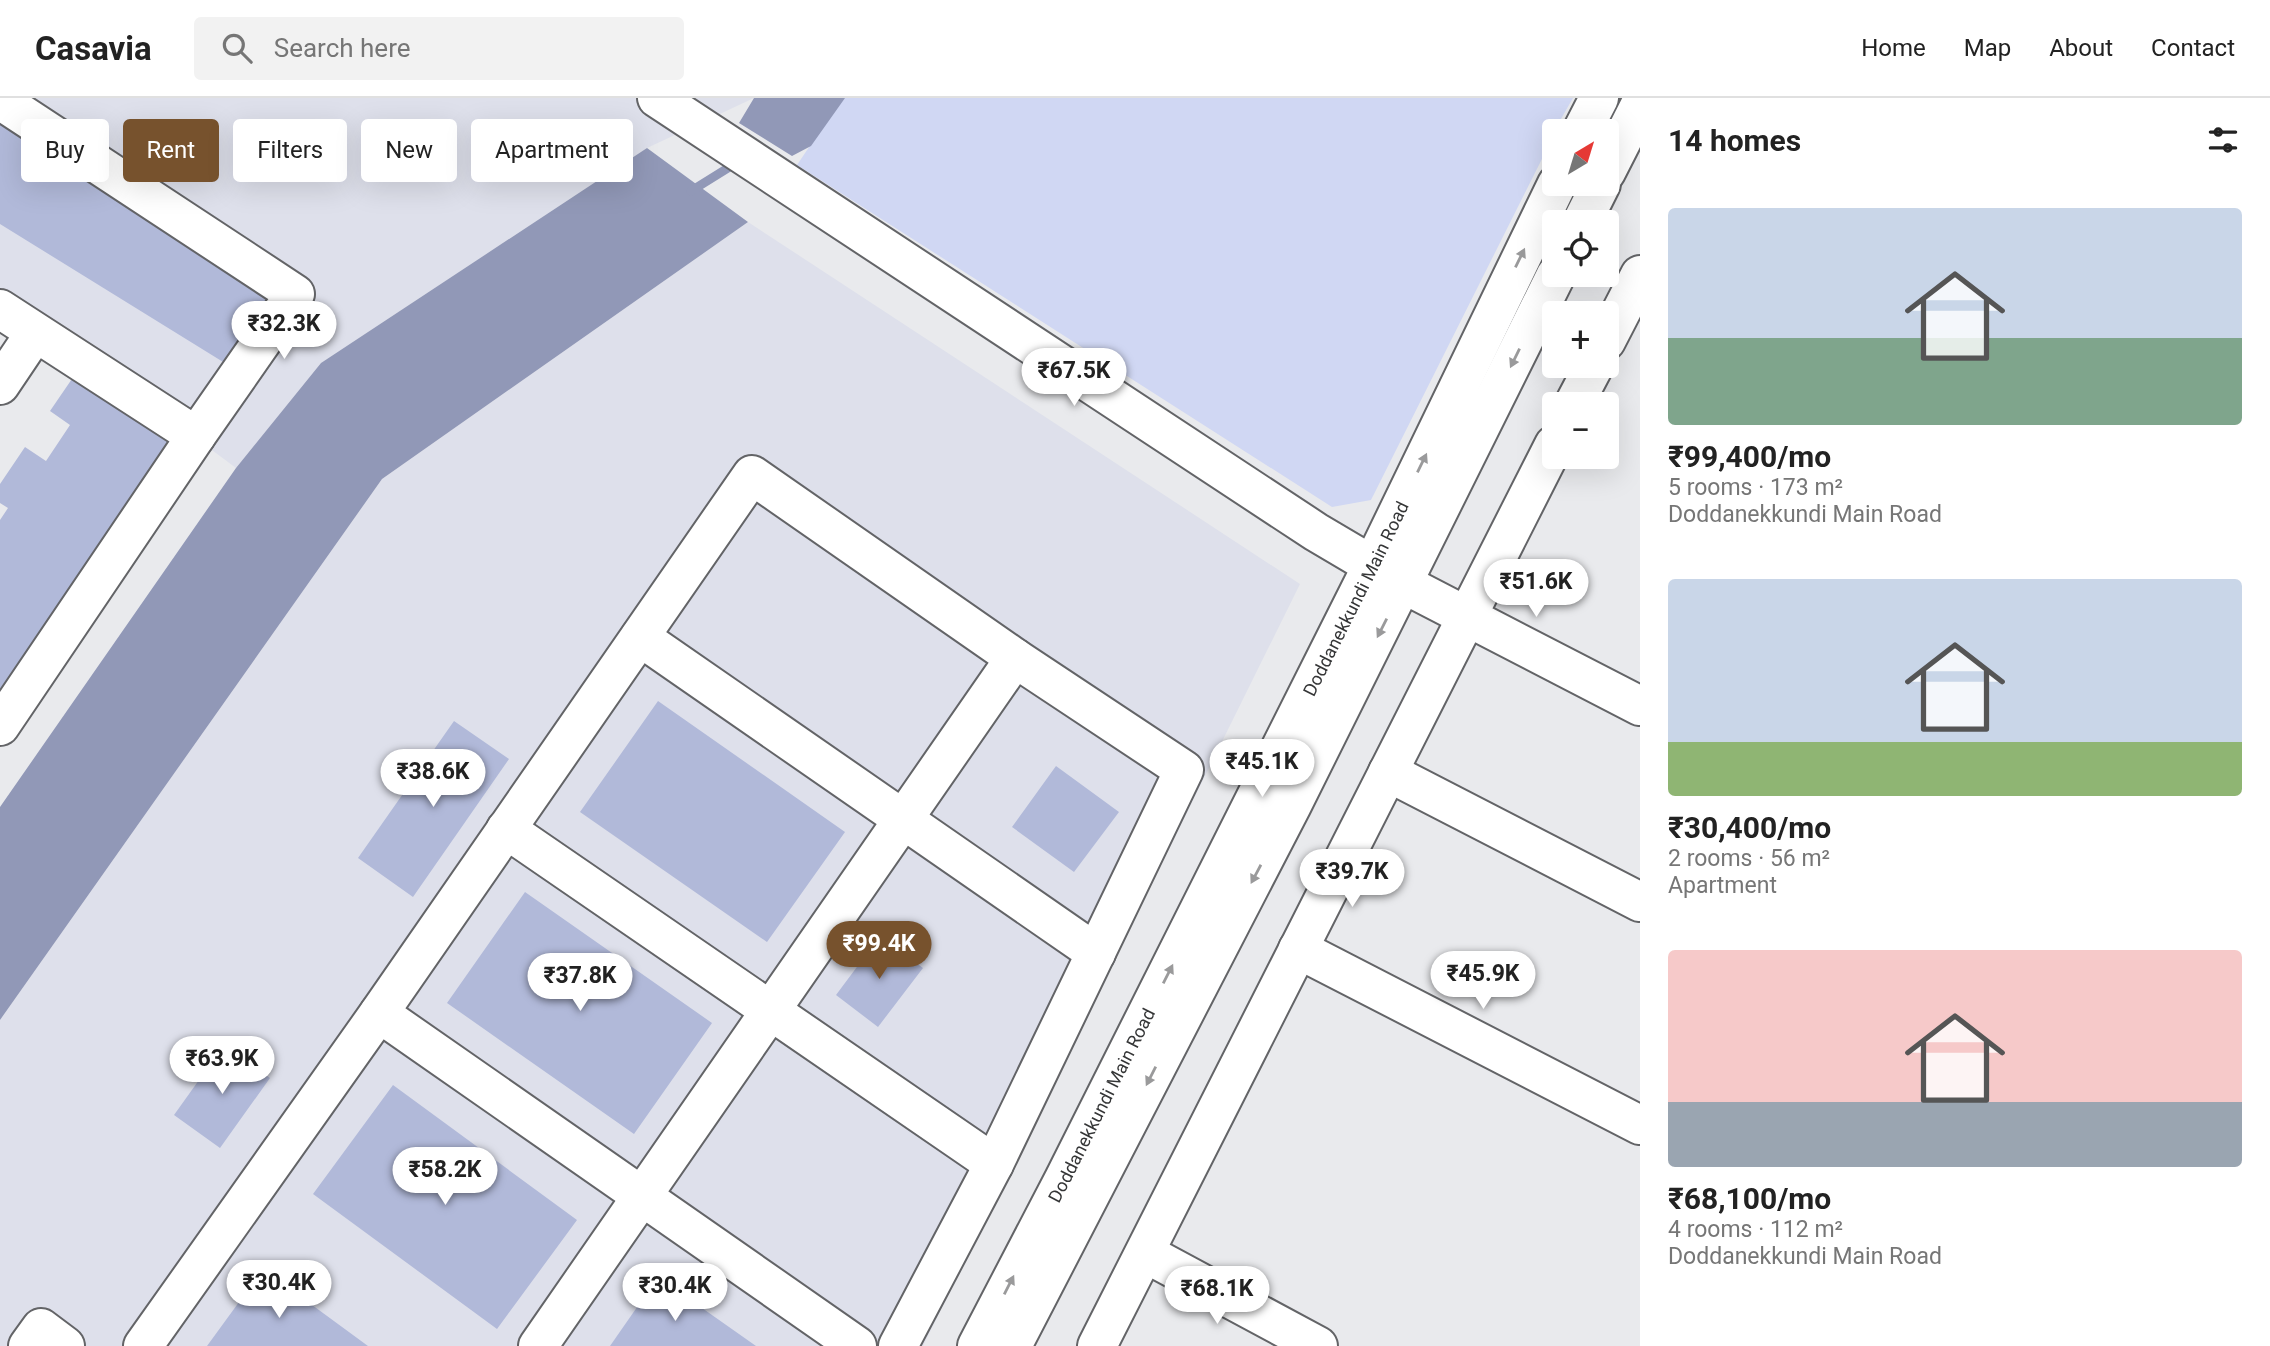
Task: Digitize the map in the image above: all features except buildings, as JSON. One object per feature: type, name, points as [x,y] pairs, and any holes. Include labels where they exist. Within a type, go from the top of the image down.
[{"type":"street","points":[[657,98],[1316,532],[1467,616],[1640,706]]},
{"type":"street","points":[[1588,119],[1598,98]]},
{"type":"street","points":[[0,100],[295,294],[0,726]]},
{"type":"street","points":[[1619,146],[1640,105]]},
{"type":"street","name":"Doddanekkundi Main Road","points":[[1012,1346],[1389,574],[1551,196]]},
{"type":"street","name":"Doddanekkundi Main Road","points":[[977,1346],[1077,1154],[1389,574],[1549,287]]},
{"type":"street","points":[[1619,322],[1635,298]]},
{"type":"street","points":[[0,309],[196,436]]},
{"type":"street","points":[[0,385],[35,332]]},
{"type":"street","points":[[1097,1346],[1542,469]]},
{"type":"street","points":[[143,1346],[379,1013],[752,475],[1015,658],[1184,770],[994,1164],[898,1346]]},
{"type":"street","points":[[640,637],[1096,953]]},
{"type":"street","points":[[538,1346],[1015,658]]},
{"type":"street","points":[[1388,772],[1640,902]]},
{"type":"street","points":[[506,830],[994,1164]]},
{"type":"street","points":[[1298,949],[1640,1125]]},
{"type":"street","points":[[379,1013],[858,1346]]},
{"type":"street","points":[[1145,1253],[1318,1346]]},
{"type":"street","points":[[28,1346],[41,1328],[65,1346]]},
{"type":"shaded area","points":[[0,98],[754,98],[647,148],[633,157],[633,119],[471,119],[471,182],[595,182],[321,363],[236,468],[0,292]]},
{"type":"shaded area","points":[[754,98],[845,98],[811,146],[792,156],[739,123]]},
{"type":"shaded area","points":[[842,98],[1573,98],[1561,119],[1542,119],[1542,159],[1371,500],[1332,507],[797,165]]},
{"type":"shaded area","points":[[647,148],[748,222],[382,479],[0,1020],[0,807],[236,468],[321,363],[595,182],[633,182],[633,157]]},
{"type":"shaded area","points":[[748,222],[1300,584],[923,1346],[0,1346],[0,1020],[382,479]]},
{"type":"waterway","points":[[691,191],[736,163]]}]
